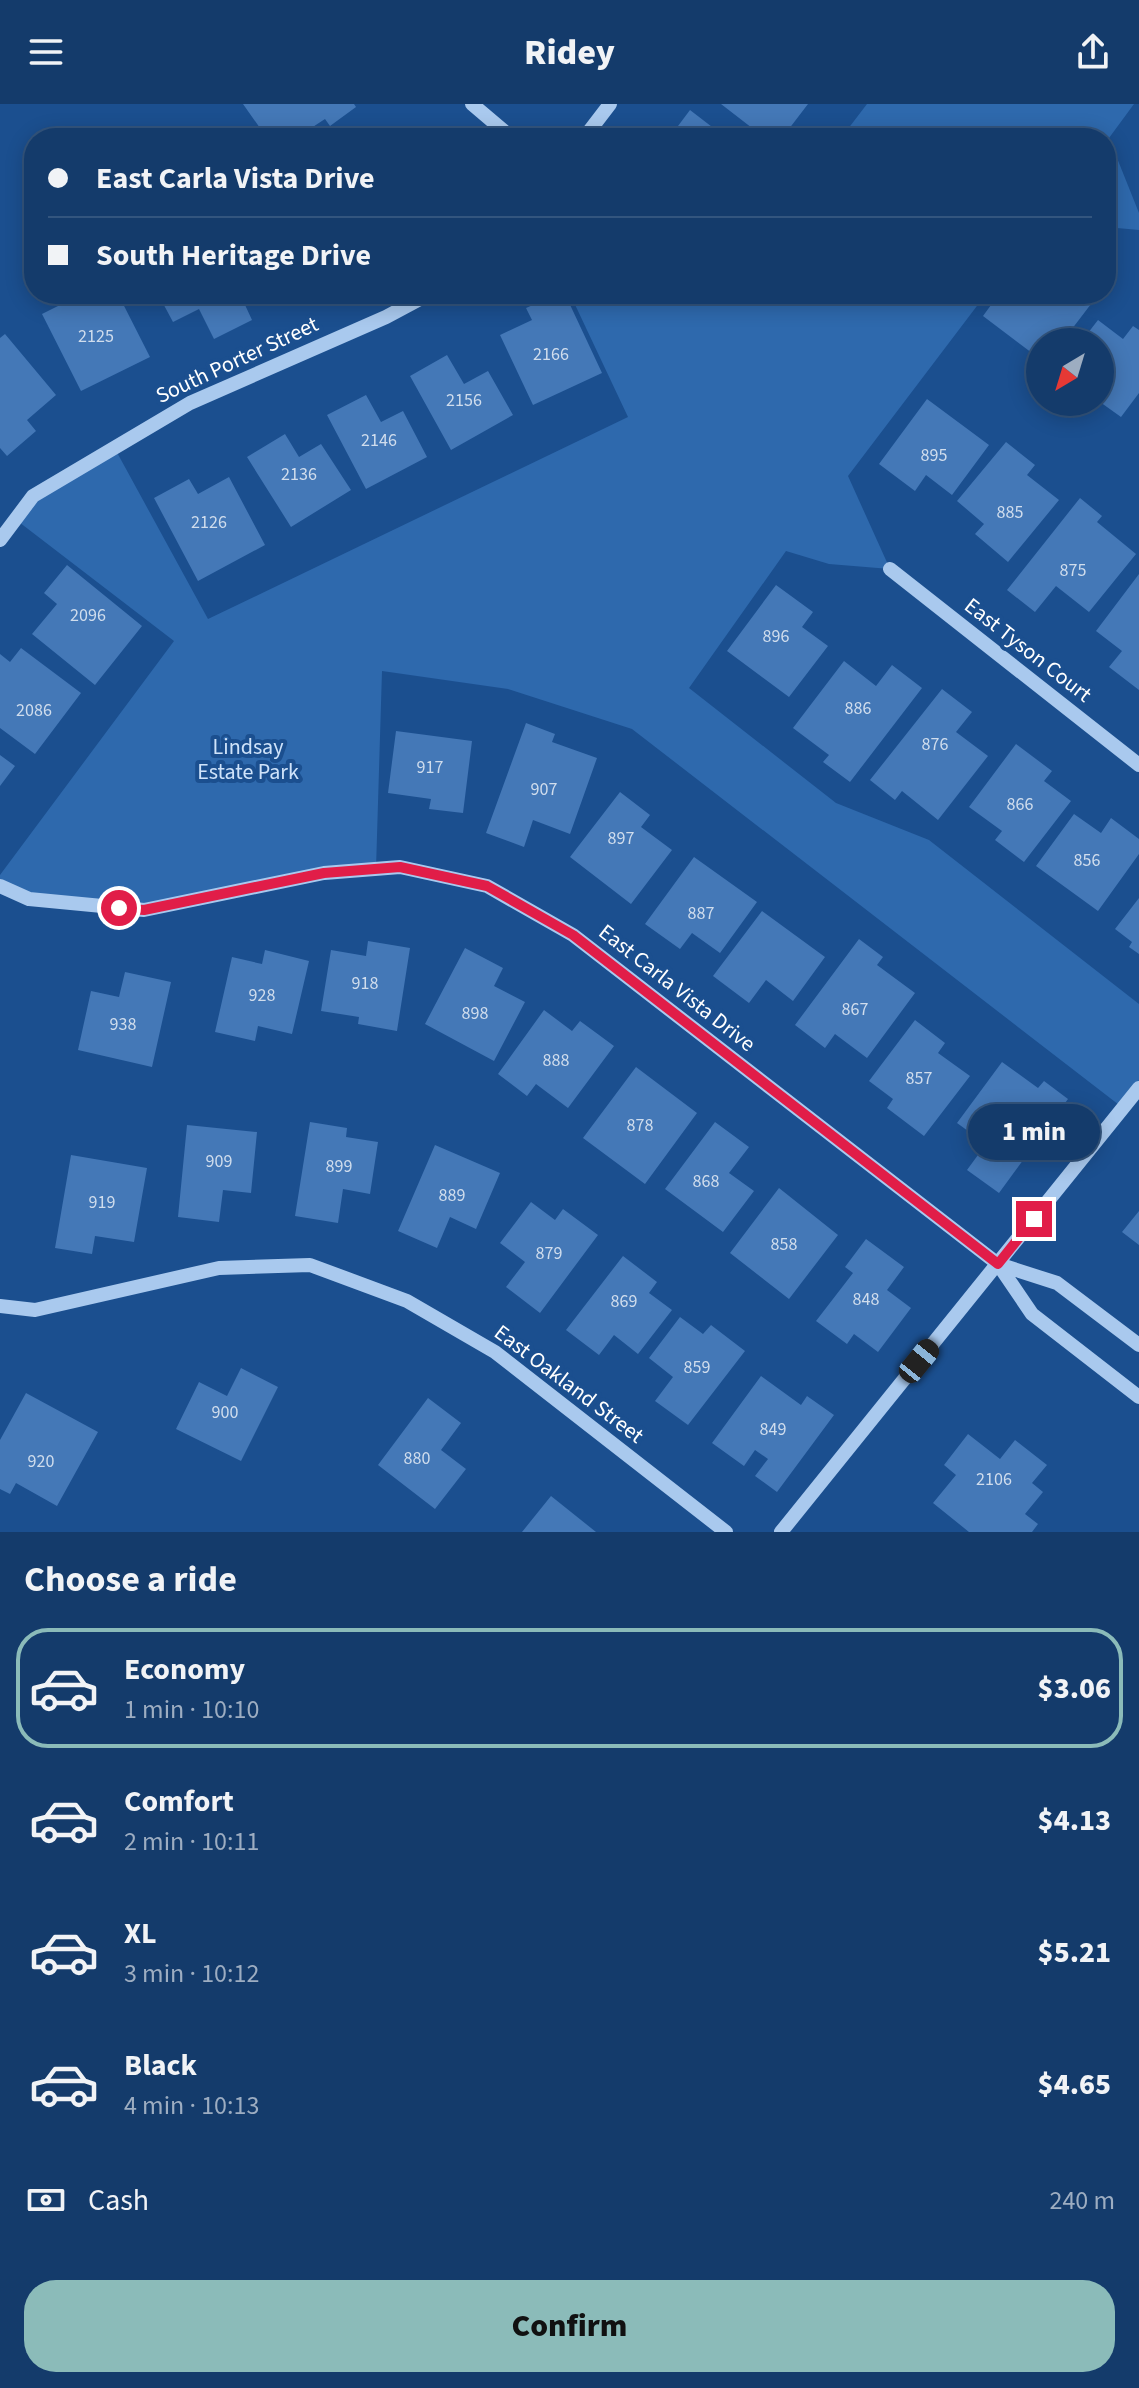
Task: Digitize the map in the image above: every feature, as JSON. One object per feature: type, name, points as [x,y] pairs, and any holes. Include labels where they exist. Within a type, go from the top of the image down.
[{"type":"street","points":[[472,104],[500,128]]},
{"type":"street","points":[[592,128],[610,104]]},
{"type":"street","name":"South Porter Street","points":[[0,540],[33,496],[190,403],[410,304]]},
{"type":"street","name":"East Tyson Court","points":[[890,569],[1139,765]]},
{"type":"street","name":"East Carla Vista Drive","points":[[0,886],[29,899],[144,910],[324,873],[400,867],[487,886],[573,935],[998,1264],[1032,1314],[1139,1397]]},
{"type":"street","points":[[781,1532],[1139,1088]]},
{"type":"street","name":"East Carla Vista Drive","points":[[998,1264],[1057,1283],[1139,1345]]},
{"type":"street","name":"East Oakland Street","points":[[0,1306],[35,1310],[219,1268],[310,1265],[407,1301],[495,1352],[726,1532]]},
{"type":"green space","points":[[867,104],[1134,104],[1116,128],[849,128]]},
{"type":"green space","points":[[1116,156],[1139,213],[1139,230],[1116,228]]},
{"type":"green space","name":"Lindsay Estate Park","points":[[575,304],[978,304],[848,476],[890,569],[829,564],[786,551],[689,688],[836,803],[929,840],[1139,1004],[1139,1088],[1123,1108],[632,729],[508,689],[382,671],[376,869],[144,910],[29,899],[0,886],[0,875],[174,641],[15,519],[33,496],[114,447],[208,619],[628,417]]},
{"type":"building","points":[[243,104],[354,104],[356,107],[330,126],[325,119],[311,128],[260,128]]},
{"type":"building","points":[[721,104],[808,104],[790,128],[752,128]]},
{"type":"building","points":[[690,110],[713,128],[676,128]]},
{"type":"building","points":[[62,304],[123,304],[150,357],[81,391],[42,314]]},
{"type":"building","points":[[163,304],[245,304],[252,320],[214,339],[199,309],[173,322]]},
{"type":"building","points":[[535,304],[570,304],[602,373],[533,405],[500,335],[532,320],[526,308]]},
{"type":"building","points":[[992,304],[1091,304],[1073,328],[1026,328],[1026,348],[983,316]]},
{"type":"building","points":[[1098,320],[1109,328],[1092,328]]},
{"type":"building","points":[[1133,326],[1139,330],[1139,393],[1121,417],[1114,412],[1114,332],[1123,339]]},
{"type":"building","points":[[5,334],[56,395],[27,420],[36,431],[7,456],[0,448],[0,338]]},
{"type":"building","points":[[447,355],[464,384],[488,371],[513,415],[451,450],[410,376]]},
{"type":"building","points":[[366,395],[381,422],[403,411],[427,457],[366,489],[327,415]]},
{"type":"building","points":[[927,399],[989,445],[952,495],[926,475],[915,491],[879,464]]},
{"type":"building","points":[[285,434],[299,457],[321,444],[351,490],[291,527],[247,457]]},
{"type":"building","points":[[1006,442],[1035,465],[1027,475],[1059,500],[1008,562],[975,534],[984,524],[957,501]]},
{"type":"building","points":[[229,477],[265,545],[198,581],[154,498],[189,479],[198,494]]},
{"type":"building","points":[[1080,498],[1102,516],[1097,522],[1136,554],[1089,612],[1056,586],[1035,612],[1007,590]]},
{"type":"building","points":[[67,565],[142,626],[95,685],[32,634],[57,604],[44,593]]},
{"type":"building","points":[[1139,574],[1139,690],[1109,667],[1122,651],[1096,631]]},
{"type":"building","points":[[776,585],[813,612],[802,627],[828,646],[789,697],[727,651]]},
{"type":"building","points":[[21,648],[81,693],[35,754],[0,728],[0,654],[10,662]]},
{"type":"building","points":[[844,661],[876,686],[892,665],[922,688],[850,782],[823,762],[829,755],[793,728]]},
{"type":"building","points":[[942,689],[972,712],[956,732],[988,756],[938,820],[902,791],[895,800],[870,780]]},
{"type":"building","points":[[526,723],[555,734],[552,742],[597,758],[570,834],[533,820],[524,847],[486,833]]},
{"type":"building","points":[[396,731],[472,741],[463,813],[429,809],[431,799],[388,793]]},
{"type":"building","points":[[1016,744],[1052,771],[1044,781],[1071,801],[1024,862],[995,840],[1002,831],[969,807]]},
{"type":"building","points":[[0,755],[15,766],[0,786]]},
{"type":"building","points":[[620,792],[650,815],[641,827],[672,850],[631,904],[570,857]]},
{"type":"building","points":[[1074,814],[1101,833],[1111,818],[1139,839],[1139,854],[1098,911],[1036,866]]},
{"type":"building","points":[[694,857],[757,902],[720,953],[692,933],[680,949],[645,924]]},
{"type":"building","points":[[1139,898],[1139,954],[1129,947],[1132,942],[1115,929]]},
{"type":"building","points":[[762,911],[825,957],[793,1001],[766,980],[749,1003],[713,976]]},
{"type":"building","points":[[859,939],[883,957],[877,965],[915,993],[867,1058],[835,1034],[825,1048],[795,1025]]},
{"type":"building","points":[[368,941],[410,948],[397,1031],[358,1024],[359,1017],[321,1011],[331,950],[366,956]]},
{"type":"building","points":[[465,948],[503,968],[494,986],[525,1002],[494,1061],[425,1024]]},
{"type":"building","points":[[265,950],[309,961],[292,1034],[258,1026],[255,1041],[215,1032],[232,957],[262,964]]},
{"type":"building","points":[[125,972],[171,982],[152,1067],[78,1050],[91,991],[119,997]]},
{"type":"building","points":[[544,1010],[572,1031],[580,1021],[614,1046],[568,1108],[536,1084],[527,1096],[498,1074]]},
{"type":"building","points":[[915,1020],[945,1043],[938,1053],[970,1076],[924,1136],[887,1108],[893,1099],[869,1081]]},
{"type":"building","points":[[1002,1062],[1038,1088],[1044,1081],[1068,1099],[999,1193],[967,1170],[986,1144],[957,1123]]},
{"type":"building","points":[[636,1067],[697,1113],[645,1184],[583,1138]]},
{"type":"building","points":[[310,1122],[347,1128],[346,1137],[378,1142],[370,1194],[343,1189],[338,1223],[295,1216]]},
{"type":"building","points":[[715,1122],[749,1147],[729,1173],[754,1191],[723,1232],[665,1189]]},
{"type":"building","points":[[187,1125],[257,1132],[251,1193],[223,1190],[219,1222],[178,1217]]},
{"type":"building","points":[[435,1145],[500,1173],[476,1229],[450,1217],[437,1248],[398,1231]]},
{"type":"building","points":[[71,1155],[147,1168],[134,1242],[95,1236],[92,1254],[55,1248]]},
{"type":"building","points":[[779,1188],[838,1235],[789,1299],[730,1253]]},
{"type":"building","points":[[531,1202],[555,1220],[563,1209],[598,1235],[540,1313],[506,1287],[525,1262],[500,1243]]},
{"type":"building","points":[[1139,1211],[1139,1245],[1122,1232]]},
{"type":"building","points":[[866,1239],[904,1267],[887,1290],[911,1308],[878,1352],[854,1334],[847,1344],[816,1321],[853,1273],[845,1267]]},
{"type":"building","points":[[623,1256],[657,1282],[649,1293],[672,1310],[638,1354],[614,1335],[599,1355],[566,1330]]},
{"type":"building","points":[[680,1317],[703,1334],[711,1325],[745,1351],[688,1425],[655,1401],[673,1377],[649,1358]]},
{"type":"building","points":[[241,1368],[278,1387],[241,1461],[176,1429],[199,1382],[227,1396]]},
{"type":"building","points":[[761,1376],[801,1405],[807,1396],[834,1415],[777,1492],[755,1476],[768,1459],[755,1450],[744,1466],[712,1443]]},
{"type":"building","points":[[26,1393],[98,1432],[57,1506],[16,1483],[10,1494],[0,1489],[0,1440]]},
{"type":"building","points":[[428,1398],[461,1423],[441,1450],[466,1469],[435,1509],[378,1465]]},
{"type":"building","points":[[968,1434],[1000,1459],[1015,1440],[1047,1465],[1032,1483],[1043,1492],[1025,1514],[1038,1524],[1032,1532],[969,1532],[933,1503],[956,1475],[944,1465]]},
{"type":"building","points":[[551,1496],[596,1532],[522,1532]]},
{"type":"route","points":[[119,908],[144,910],[324,873],[400,867],[487,886],[573,935],[998,1264],[1034,1219]]}]
